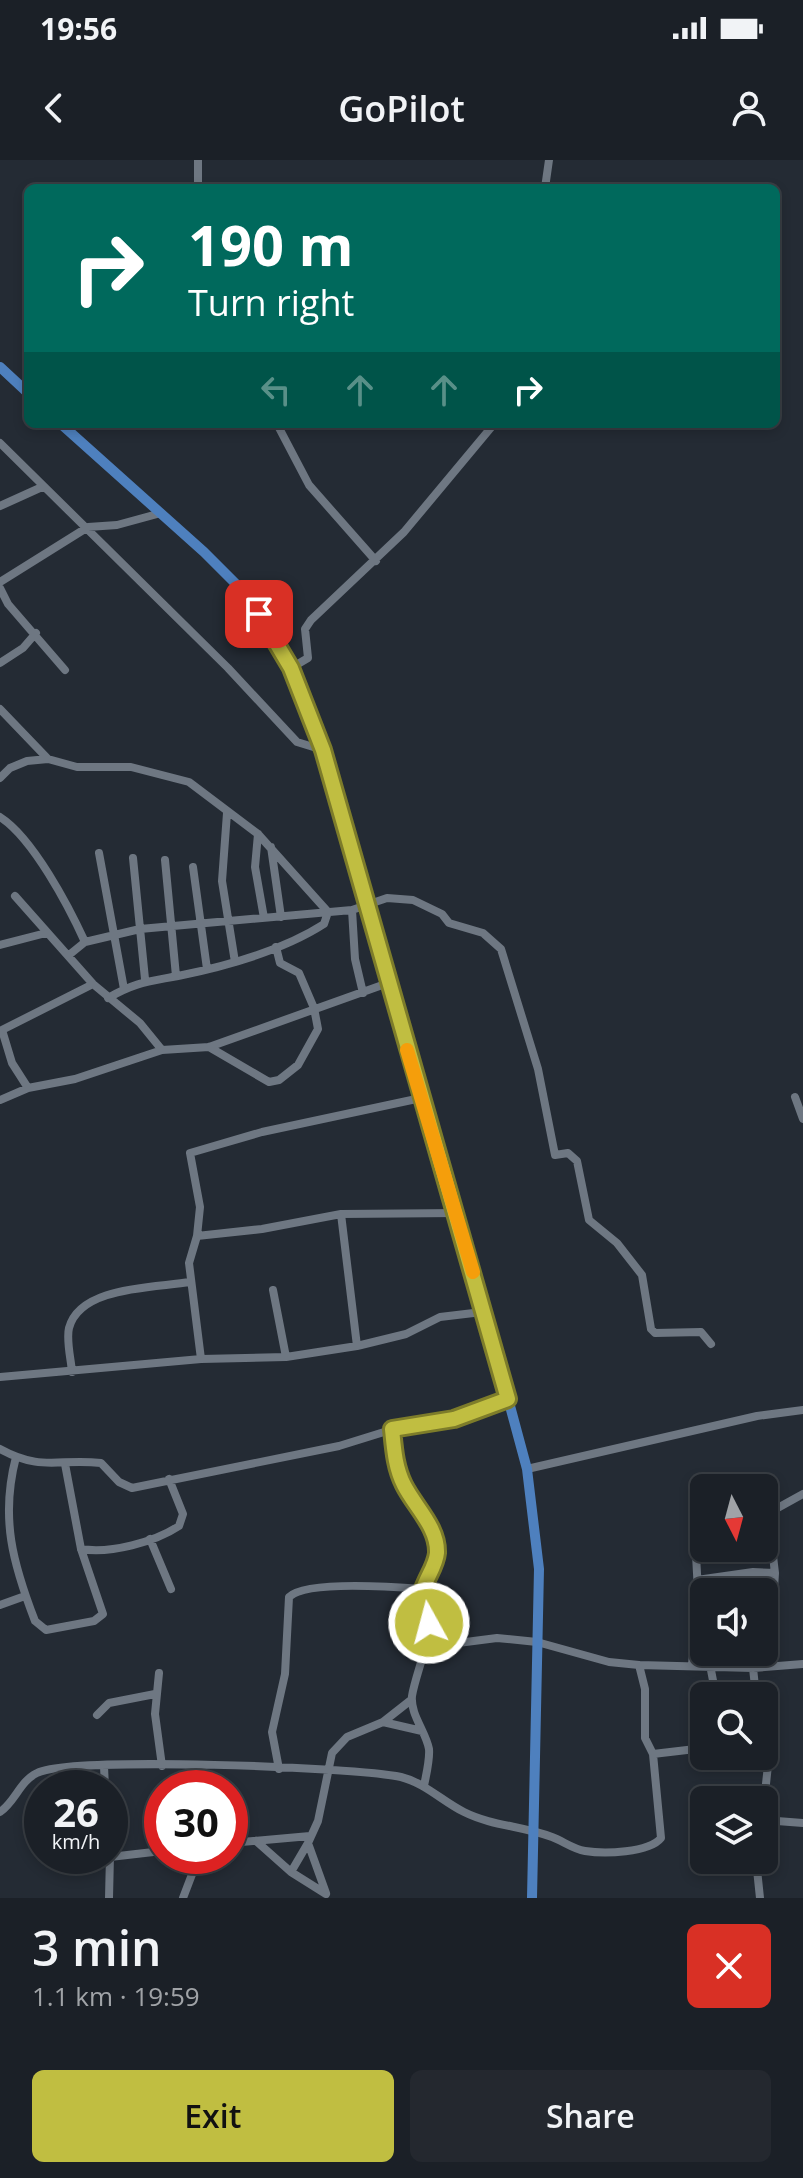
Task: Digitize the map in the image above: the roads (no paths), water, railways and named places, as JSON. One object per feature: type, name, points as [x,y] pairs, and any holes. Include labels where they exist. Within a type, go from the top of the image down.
[{"type":"main road","points":[[0,367],[24,389]]},
{"type":"main road","points":[[65,428],[246,594],[273,633],[291,668],[323,750],[421,1098],[458,1213],[482,1312],[527,1469],[539,1569],[532,1898]]},
{"type":"street","points":[[198,160],[198,184]]},
{"type":"street","points":[[546,184],[549,160]]},
{"type":"street","points":[[279,428],[309,485],[376,561]]},
{"type":"street","points":[[291,668],[308,658],[306,625],[404,532],[491,428]]},
{"type":"street","points":[[0,443],[42,487],[88,527],[297,742],[323,750]]},
{"type":"street","points":[[0,506],[42,487]]},
{"type":"street","points":[[65,670],[8,604],[0,585],[88,527],[117,525],[161,513]]},
{"type":"street","points":[[0,663],[23,648],[36,633]]},
{"type":"street","points":[[0,709],[48,759]]},
{"type":"street","points":[[0,778],[18,765],[48,759],[77,767],[131,767],[189,782],[258,834],[328,912]]},
{"type":"street","points":[[227,813],[222,881],[235,962]]},
{"type":"street","points":[[0,817],[21,836],[65,898],[85,942]]},
{"type":"street","points":[[258,834],[255,867],[264,918]]},
{"type":"street","points":[[271,847],[281,917]]},
{"type":"street","points":[[99,853],[124,989]]},
{"type":"street","points":[[133,858],[145,979]]},
{"type":"street","points":[[165,860],[176,976]]},
{"type":"street","points":[[193,867],[207,969]]},
{"type":"street","points":[[15,896],[93,984],[140,1023],[162,1050]]},
{"type":"street","points":[[69,955],[85,942],[140,929],[352,910],[387,898],[413,900],[442,914],[449,923],[483,933],[501,949],[538,1069],[555,1155],[568,1153],[577,1161],[589,1220],[617,1243],[642,1275],[651,1329],[655,1333],[701,1332],[711,1344]]},
{"type":"street","points":[[352,910],[355,959],[363,993]]},
{"type":"street","points":[[108,998],[145,979],[207,969],[276,947],[324,924],[328,912]]},
{"type":"street","points":[[0,945],[46,933]]},
{"type":"street","points":[[209,1047],[259,1080],[279,1080],[298,1065],[316,1037],[314,1008],[299,973],[280,963],[276,947]]},
{"type":"street","points":[[0,1100],[28,1088],[75,1079],[162,1050],[209,1047],[388,983]]},
{"type":"street","points":[[28,1088],[12,1063],[1,1030],[93,984]]},
{"type":"street","points":[[795,1097],[803,1119]]},
{"type":"street","points":[[201,1359],[189,1253],[197,1236],[199,1191],[190,1153],[262,1132],[421,1098]]},
{"type":"street","points":[[197,1236],[262,1229],[341,1214],[458,1213]]},
{"type":"street","points":[[341,1214],[357,1346]]},
{"type":"street","points":[[72,1372],[68,1329],[93,1297],[190,1282]]},
{"type":"street","points":[[273,1290],[286,1357]]},
{"type":"street","points":[[1,1380],[201,1359],[286,1357],[357,1346],[406,1334],[440,1317],[482,1312]]},
{"type":"street","points":[[0,1449],[46,1465],[101,1463],[119,1482],[132,1488],[339,1446],[392,1429],[454,1419],[508,1399]]},
{"type":"street","points":[[527,1469],[757,1416],[803,1410]]},
{"type":"street","points":[[392,1429],[395,1460],[403,1483],[430,1524],[436,1544],[437,1555],[423,1589]]},
{"type":"street","points":[[16,1457],[7,1485],[4,1510],[25,1596],[39,1628],[67,1627],[100,1618],[101,1598],[81,1549],[65,1464]]},
{"type":"street","points":[[81,1549],[108,1549],[169,1533],[182,1520],[183,1514],[169,1479]]},
{"type":"street","points":[[778,1508],[803,1494]]},
{"type":"street","points":[[150,1539],[171,1589]]},
{"type":"street","points":[[773,1562],[775,1578]]},
{"type":"street","points":[[711,1578],[753,1572],[775,1573]]},
{"type":"street","points":[[279,1769],[272,1732],[285,1674],[289,1597],[295,1591],[337,1587],[423,1589],[429,1595],[431,1607],[428,1637],[411,1700],[429,1749],[424,1786]]},
{"type":"street","points":[[0,1605],[25,1596]]},
{"type":"street","points":[[428,1637],[458,1643],[497,1638],[537,1642],[609,1662],[690,1665]]},
{"type":"street","points":[[778,1665],[803,1664]]},
{"type":"street","points":[[0,1812],[35,1773],[104,1766],[329,1771],[384,1774],[424,1786],[463,1812],[586,1851],[657,1843],[661,1838],[653,1754],[645,1738],[645,1689],[639,1665]]},
{"type":"street","points":[[724,1666],[769,1666]]},
{"type":"street","points":[[753,1668],[754,1682]]},
{"type":"street","points":[[159,1673],[155,1694],[156,1742],[162,1766]]},
{"type":"street","points":[[97,1715],[109,1703],[155,1694]]},
{"type":"street","points":[[291,1872],[318,1821],[332,1753],[347,1737],[383,1722],[411,1700]]},
{"type":"street","points":[[383,1722],[422,1731]]},
{"type":"street","points":[[653,1754],[690,1750]]},
{"type":"street","points":[[104,1766],[104,1770]]},
{"type":"street","points":[[778,1821],[803,1823]]},
{"type":"street","points":[[248,1842],[309,1839]]},
{"type":"street","points":[[309,1839],[327,1896]]},
{"type":"street","points":[[256,1841],[291,1872],[327,1896]]},
{"type":"street","points":[[109,1898],[110,1874]]},
{"type":"street","points":[[183,1898],[192,1874]]},
{"type":"street","points":[[757,1874],[760,1898]]}]
